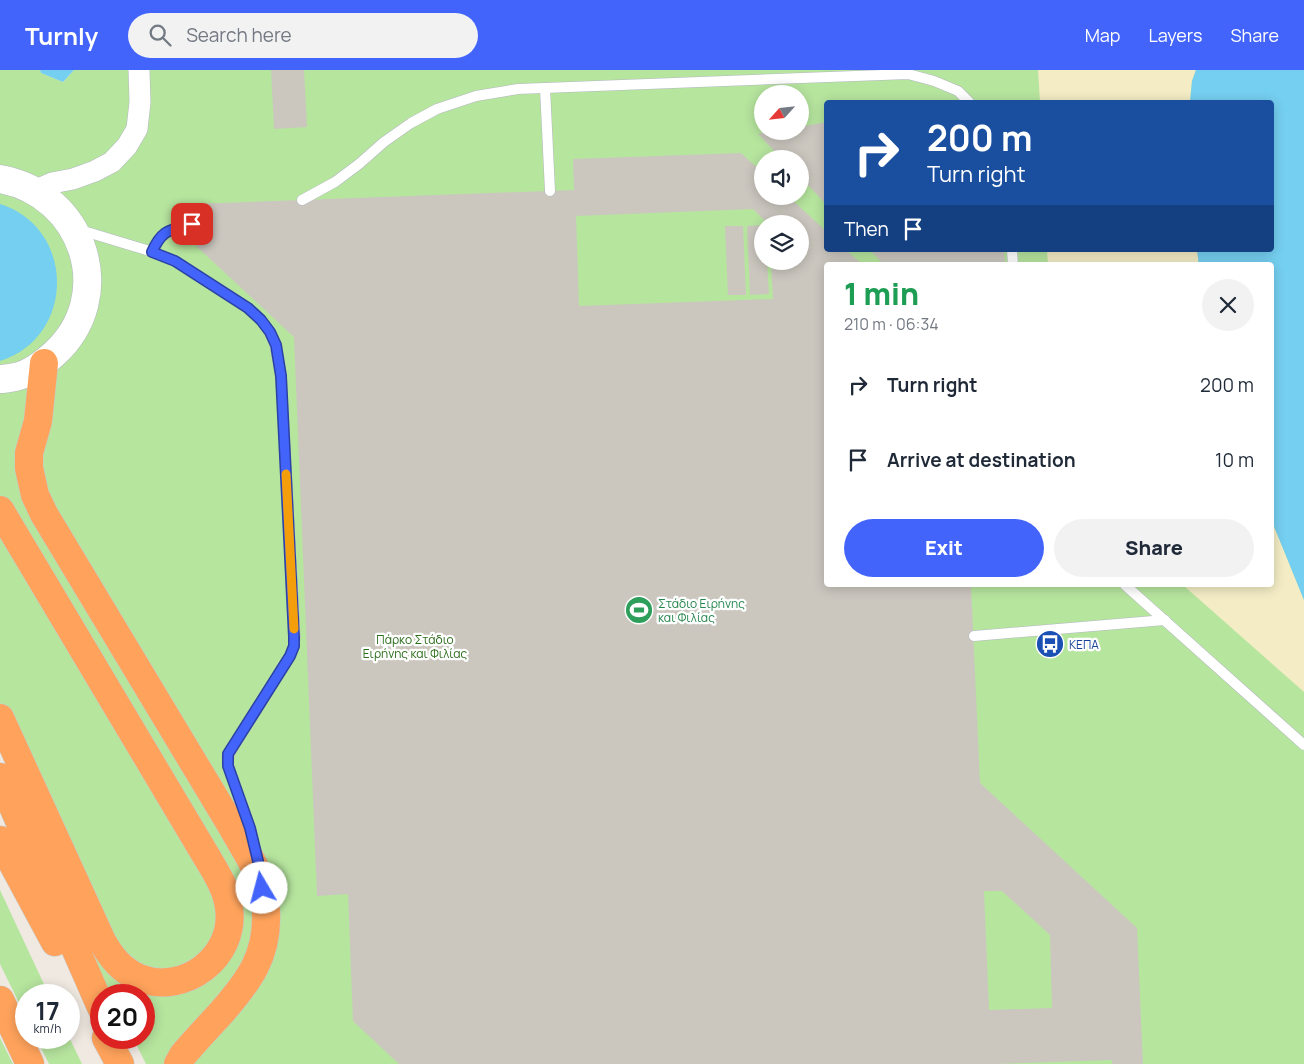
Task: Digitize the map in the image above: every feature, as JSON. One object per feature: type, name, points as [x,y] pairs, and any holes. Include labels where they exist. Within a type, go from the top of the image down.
[{"type":"highway","points":[[44,363],[38,420],[29,453],[28,468],[35,495],[44,514],[231,825],[256,871],[265,901],[266,937],[254,970],[241,990],[182,1055],[178,1064]]},
{"type":"highway","points":[[0,510],[208,859],[225,891],[230,909],[229,927],[224,944],[214,960],[200,972],[183,980],[156,982],[130,973],[110,955],[0,718]]},
{"type":"highway","points":[[0,777],[91,984]]},
{"type":"highway","points":[[0,840],[90,1008]]},
{"type":"highway","points":[[0,1000],[30,1064]]},
{"type":"highway","points":[[112,1049],[120,1064]]},
{"type":"highway","points":[[119,1049],[126,1064]]},
{"type":"street","points":[[34,191],[52,183],[95,172],[112,162],[127,146],[137,129],[140,102],[140,70]]},
{"type":"street","points":[[0,380],[16,377],[31,371],[64,346],[80,318],[87,283],[86,266],[81,244],[73,228],[59,210],[45,197],[3,177]]},
{"type":"lane","points":[[302,200],[335,182],[410,123],[437,109],[476,96],[518,89],[908,74],[934,81],[958,92],[968,100]]},
{"type":"lane","points":[[545,88],[550,191]]},
{"type":"lane","points":[[152,252],[163,234],[172,229],[192,224]]},
{"type":"lane","points":[[73,228],[175,261],[248,308],[261,320],[270,332],[276,345],[281,376],[294,646],[290,656],[228,754],[228,766],[250,828],[262,888]]},
{"type":"lane","points":[[1126,587],[1304,745]]},
{"type":"lane","points":[[974,636],[1165,620]]},
{"type":"green space","name":"Πάρκο Στάδιο Ειρήνης και Φιλίας","points":[[0,70],[40,70],[41,73],[63,82],[74,70],[1200,70],[1191,100],[824,100],[824,252],[1209,252],[1211,262],[824,262],[824,587],[1274,587],[1274,515],[1304,587],[1304,1064],[146,1064],[138,1049],[155,1049],[155,984],[105,984],[79,932],[0,746]]},
{"type":"green space","points":[[0,890],[44,984],[15,984],[15,995],[0,964]]},
{"type":"green space","points":[[0,1038],[13,1064],[0,1064]]},
{"type":"green space","points":[[42,1049],[75,1049],[82,1064],[49,1064]]},
{"type":"sand","points":[[1038,70],[1196,70],[1192,81],[1190,100],[1040,100]]},
{"type":"sand","points":[[1047,252],[1197,252],[1199,262],[1048,262]]},
{"type":"sand","points":[[1274,526],[1304,600],[1304,692],[1185,587],[1274,587]]},
{"type":"water","points":[[40,70],[74,70],[63,82],[41,73]]},
{"type":"water","points":[[1196,70],[1304,70],[1304,600],[1274,526],[1274,262],[1199,262],[1197,252],[1274,252],[1274,100],[1190,100],[1192,81]]},
{"type":"water","points":[[0,204],[25,217],[43,235],[53,258],[57,282],[53,307],[43,330],[25,348],[0,361]]},
{"type":"building","points":[[271,70],[304,70],[307,127],[274,129]]},
{"type":"building","points":[[824,122],[824,202],[809,186],[809,150],[773,150],[764,140],[809,140],[809,125]]},
{"type":"building","name":"Στάδιο Ειρήνης και Φιλίας","points":[[741,153],[754,165],[754,205],[798,205],[809,215],[759,215],[753,209],[576,216],[579,306],[773,299],[771,270],[809,270],[809,215],[824,229],[824,252],[848,252],[860,262],[824,262],[824,587],[971,587],[980,783],[1137,928],[1143,1064],[1112,1064],[1112,1060],[995,1064],[399,1064],[353,1021],[348,894],[317,896],[294,337],[194,244],[192,204],[574,190],[573,159]],"holes":[[[984,891],[1002,891],[1050,935],[1052,1008],[989,1010]]]},
{"type":"building","points":[[725,226],[743,226],[746,295],[728,295]]},
{"type":"building","points":[[747,226],[754,226],[754,270],[768,270],[769,294],[750,295]]},
{"type":"building","points":[[872,252],[1004,252],[1005,262],[881,262]]},
{"type":"slow traffic","points":[[286,474],[294,629]]},
{"type":"place","name":"Στάδιο Ειρήνης και Φιλίας","points":[[639,610]]},
{"type":"place","name":"ΚΕΠΑ","points":[[1050,644]]},
{"type":"route","points":[[192,224],[172,229],[163,234],[152,252],[175,261],[248,308],[261,320],[270,332],[276,345],[281,376],[294,646],[290,656],[228,754],[228,766],[250,828],[262,888]]}]
